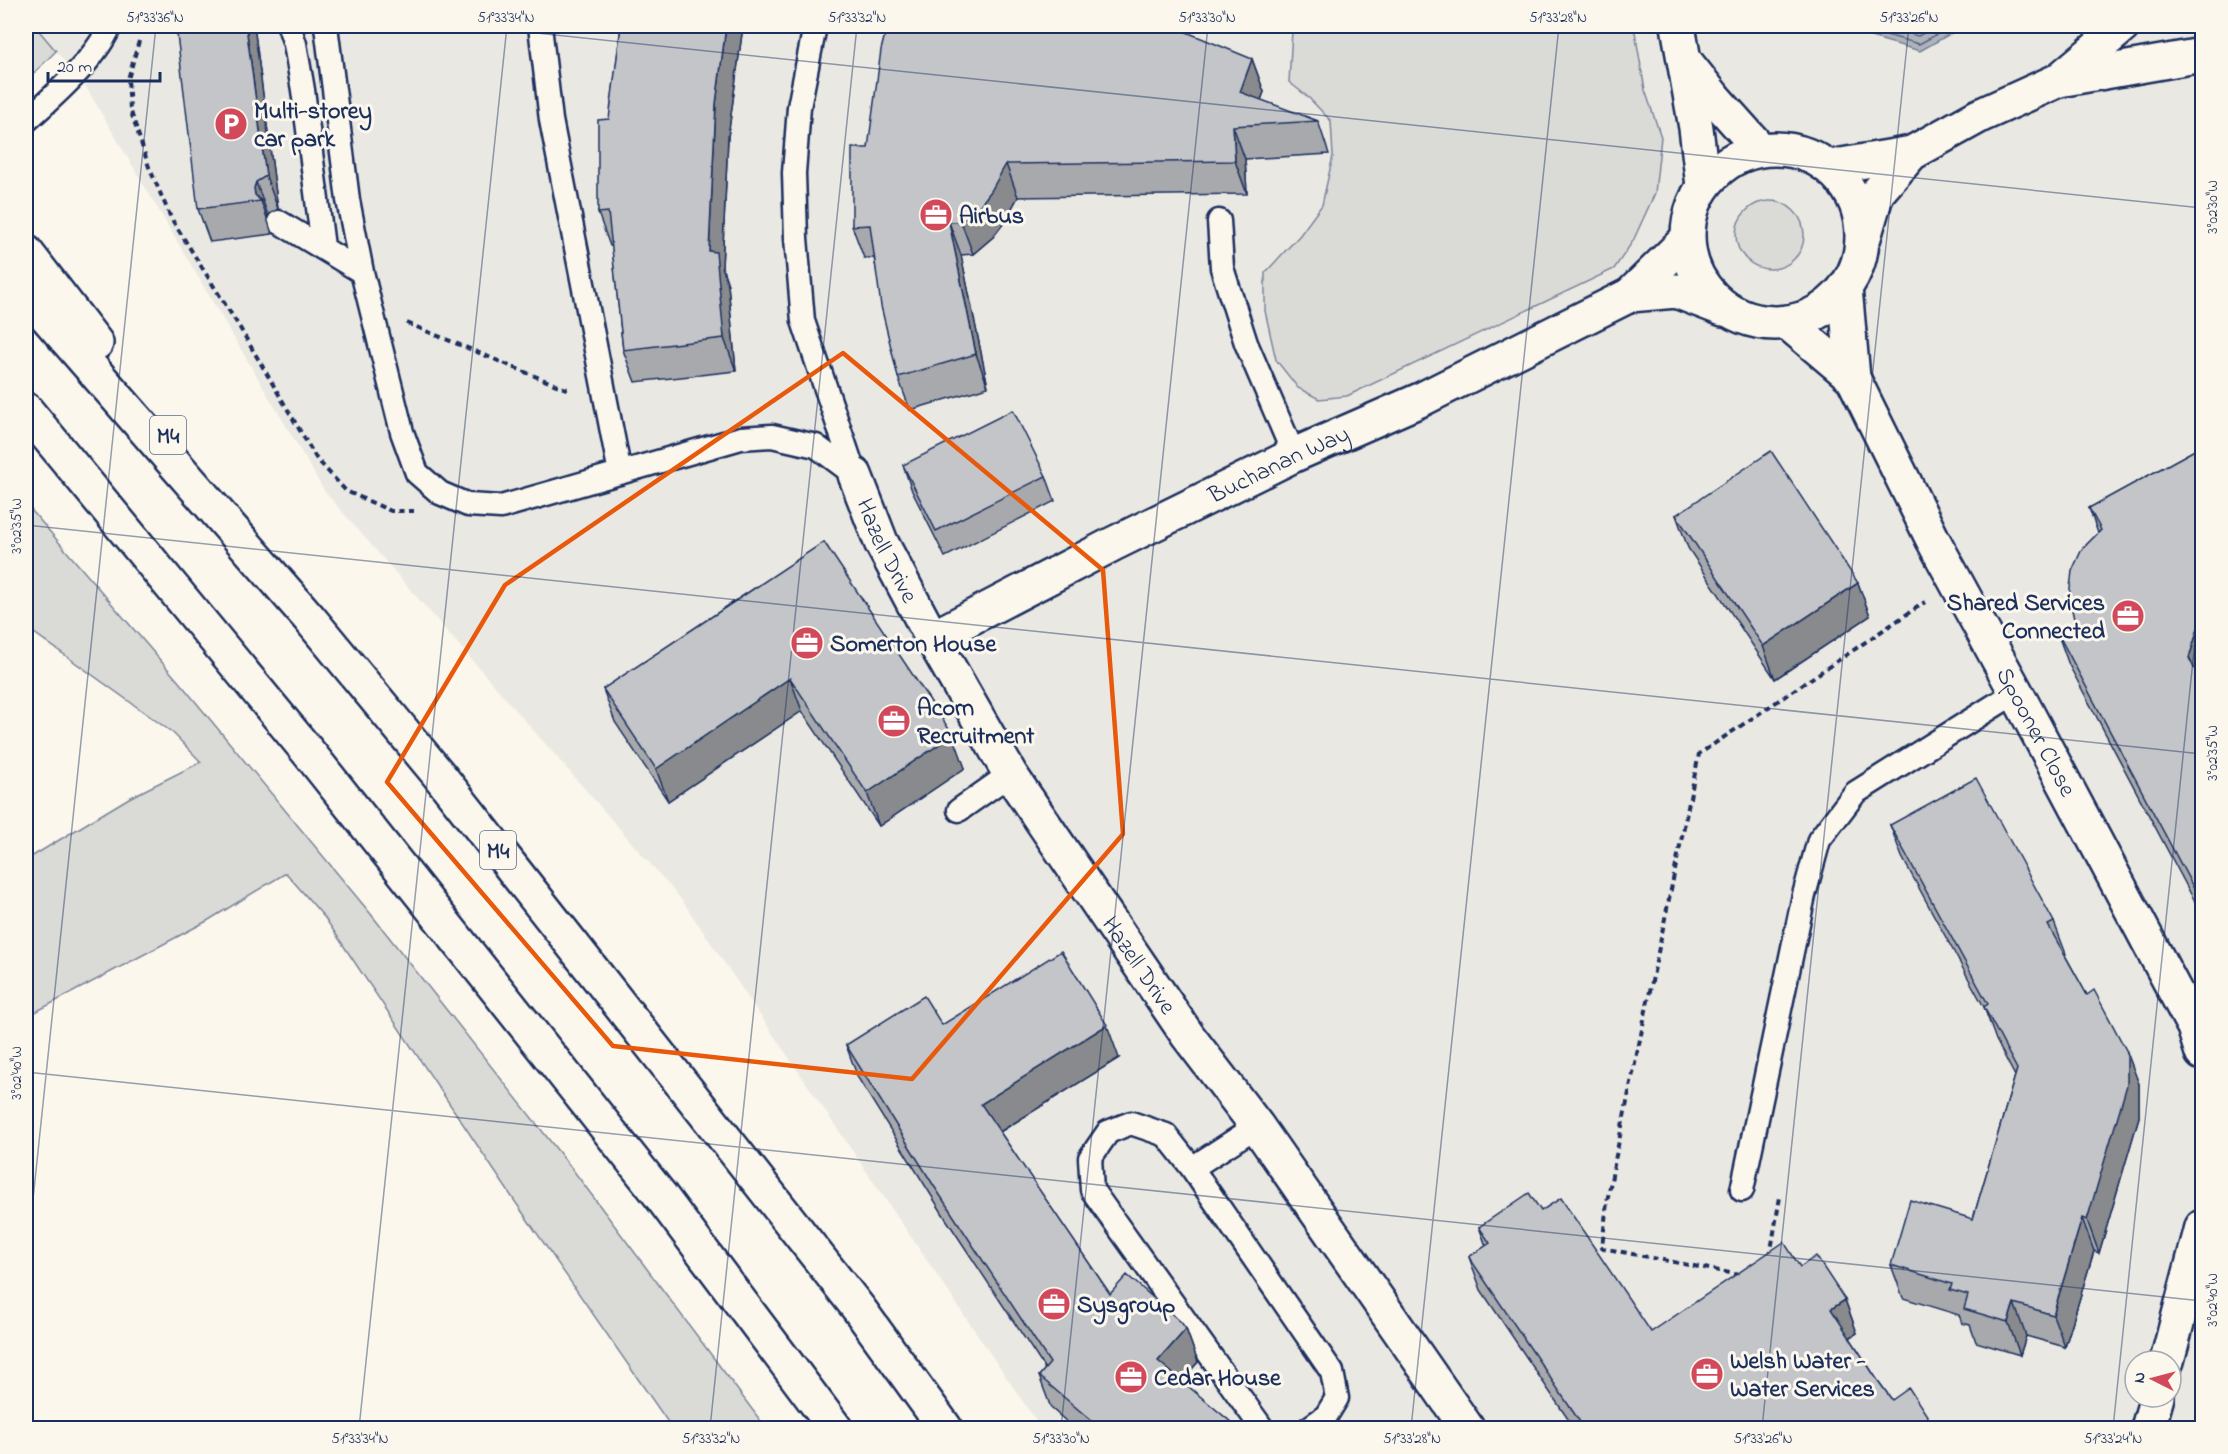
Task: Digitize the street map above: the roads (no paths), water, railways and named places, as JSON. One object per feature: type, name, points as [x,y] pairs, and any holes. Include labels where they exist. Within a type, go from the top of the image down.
[{"type":"main road","points":[[1678,26],[1696,128],[1703,186]]},
{"type":"main road","name":"Buchanan Way","points":[[1830,167],[1912,153],[1979,116],[2059,80],[2123,26]]},
{"type":"main road","name":"Buchanan Way","points":[[2059,80],[2202,55]]},
{"type":"main road","points":[[1682,57],[1760,149]]},
{"type":"main road","name":"Buchanan Way","points":[[1733,313],[1710,294],[1693,269],[1687,239],[1690,211],[1703,186],[1727,162],[1760,149],[1784,148],[1808,154],[1830,167],[1849,188],[1860,214],[1862,243]]},
{"type":"main road","name":"Buchanan Way","points":[[1630,295],[1677,291],[1760,322],[1788,323],[1820,311],[1845,288],[1857,267],[1877,193],[1912,153]]},
{"type":"main road","name":"Buchanan Way","points":[[932,638],[1113,544],[1294,455],[1420,400],[1630,295],[1687,239]]},
{"type":"main road","name":"M4","points":[[26,252],[310,619]]},
{"type":"main road","name":"Spooner Close","points":[[1845,288],[1853,378],[1932,540],[2016,692],[2194,1027],[2202,1053]]},
{"type":"main road","name":"M4","points":[[26,293],[310,619],[439,775],[851,1299],[945,1428]]},
{"type":"main road","name":"Spooner Close","points":[[1788,323],[1853,378]]},
{"type":"main road","points":[[26,411],[309,753],[652,1186],[835,1428]]},
{"type":"main road","points":[[26,435],[128,535]]},
{"type":"main road","name":"Hazell Drive","points":[[855,475],[881,542],[932,638],[1010,774],[1188,1036],[1257,1126],[1467,1428]]},
{"type":"main road","points":[[2171,1349],[2197,1275],[2202,1227]]},
{"type":"main road","points":[[2148,1428],[2154,1409]]},
{"type":"lane","points":[[26,121],[55,95],[104,40],[110,26]]},
{"type":"lane","points":[[290,26],[303,90],[323,248]]},
{"type":"lane","points":[[326,26],[348,200],[370,308],[402,432],[417,473],[440,493],[468,505],[501,507],[741,438],[772,436],[816,446],[855,475]]},
{"type":"lane","points":[[540,26],[551,120],[620,473]]},
{"type":"lane","points":[[815,26],[799,107],[794,173],[796,238],[804,321],[855,475]]},
{"type":"lane","points":[[1219,221],[1222,268],[1242,332],[1294,455]]},
{"type":"lane","points":[[279,222],[362,272]]},
{"type":"lane","points":[[1742,1190],[1804,895],[1819,840],[1855,793],[2016,692]]},
{"type":"lane","points":[[959,810],[1010,774]]},
{"type":"lane","points":[[1262,1428],[1092,1190],[1090,1158],[1108,1132],[1131,1123],[1166,1135],[1192,1168],[1332,1372],[1337,1398],[1326,1416],[1310,1428]]},
{"type":"lane","points":[[1192,1168],[1257,1126]]},
{"type":"water","points":[[1842,26],[1964,26],[1920,51],[1850,31]]},
{"type":"place","name":"Multi-storey car park","points":[[231,124]]},
{"type":"place","name":"Airbus","points":[[936,215]]},
{"type":"place","name":"Shared Services Connected","points":[[2128,616]]},
{"type":"place","name":"Somerton House","points":[[807,643]]},
{"type":"place","name":"Acorn Recruitment","points":[[894,721]]},
{"type":"place","name":"Sysgroup","points":[[1054,1304]]},
{"type":"place","name":"Welsh Water - Water Services","points":[[1707,1374]]},
{"type":"place","name":"Cedar House","points":[[1131,1377]]}]
